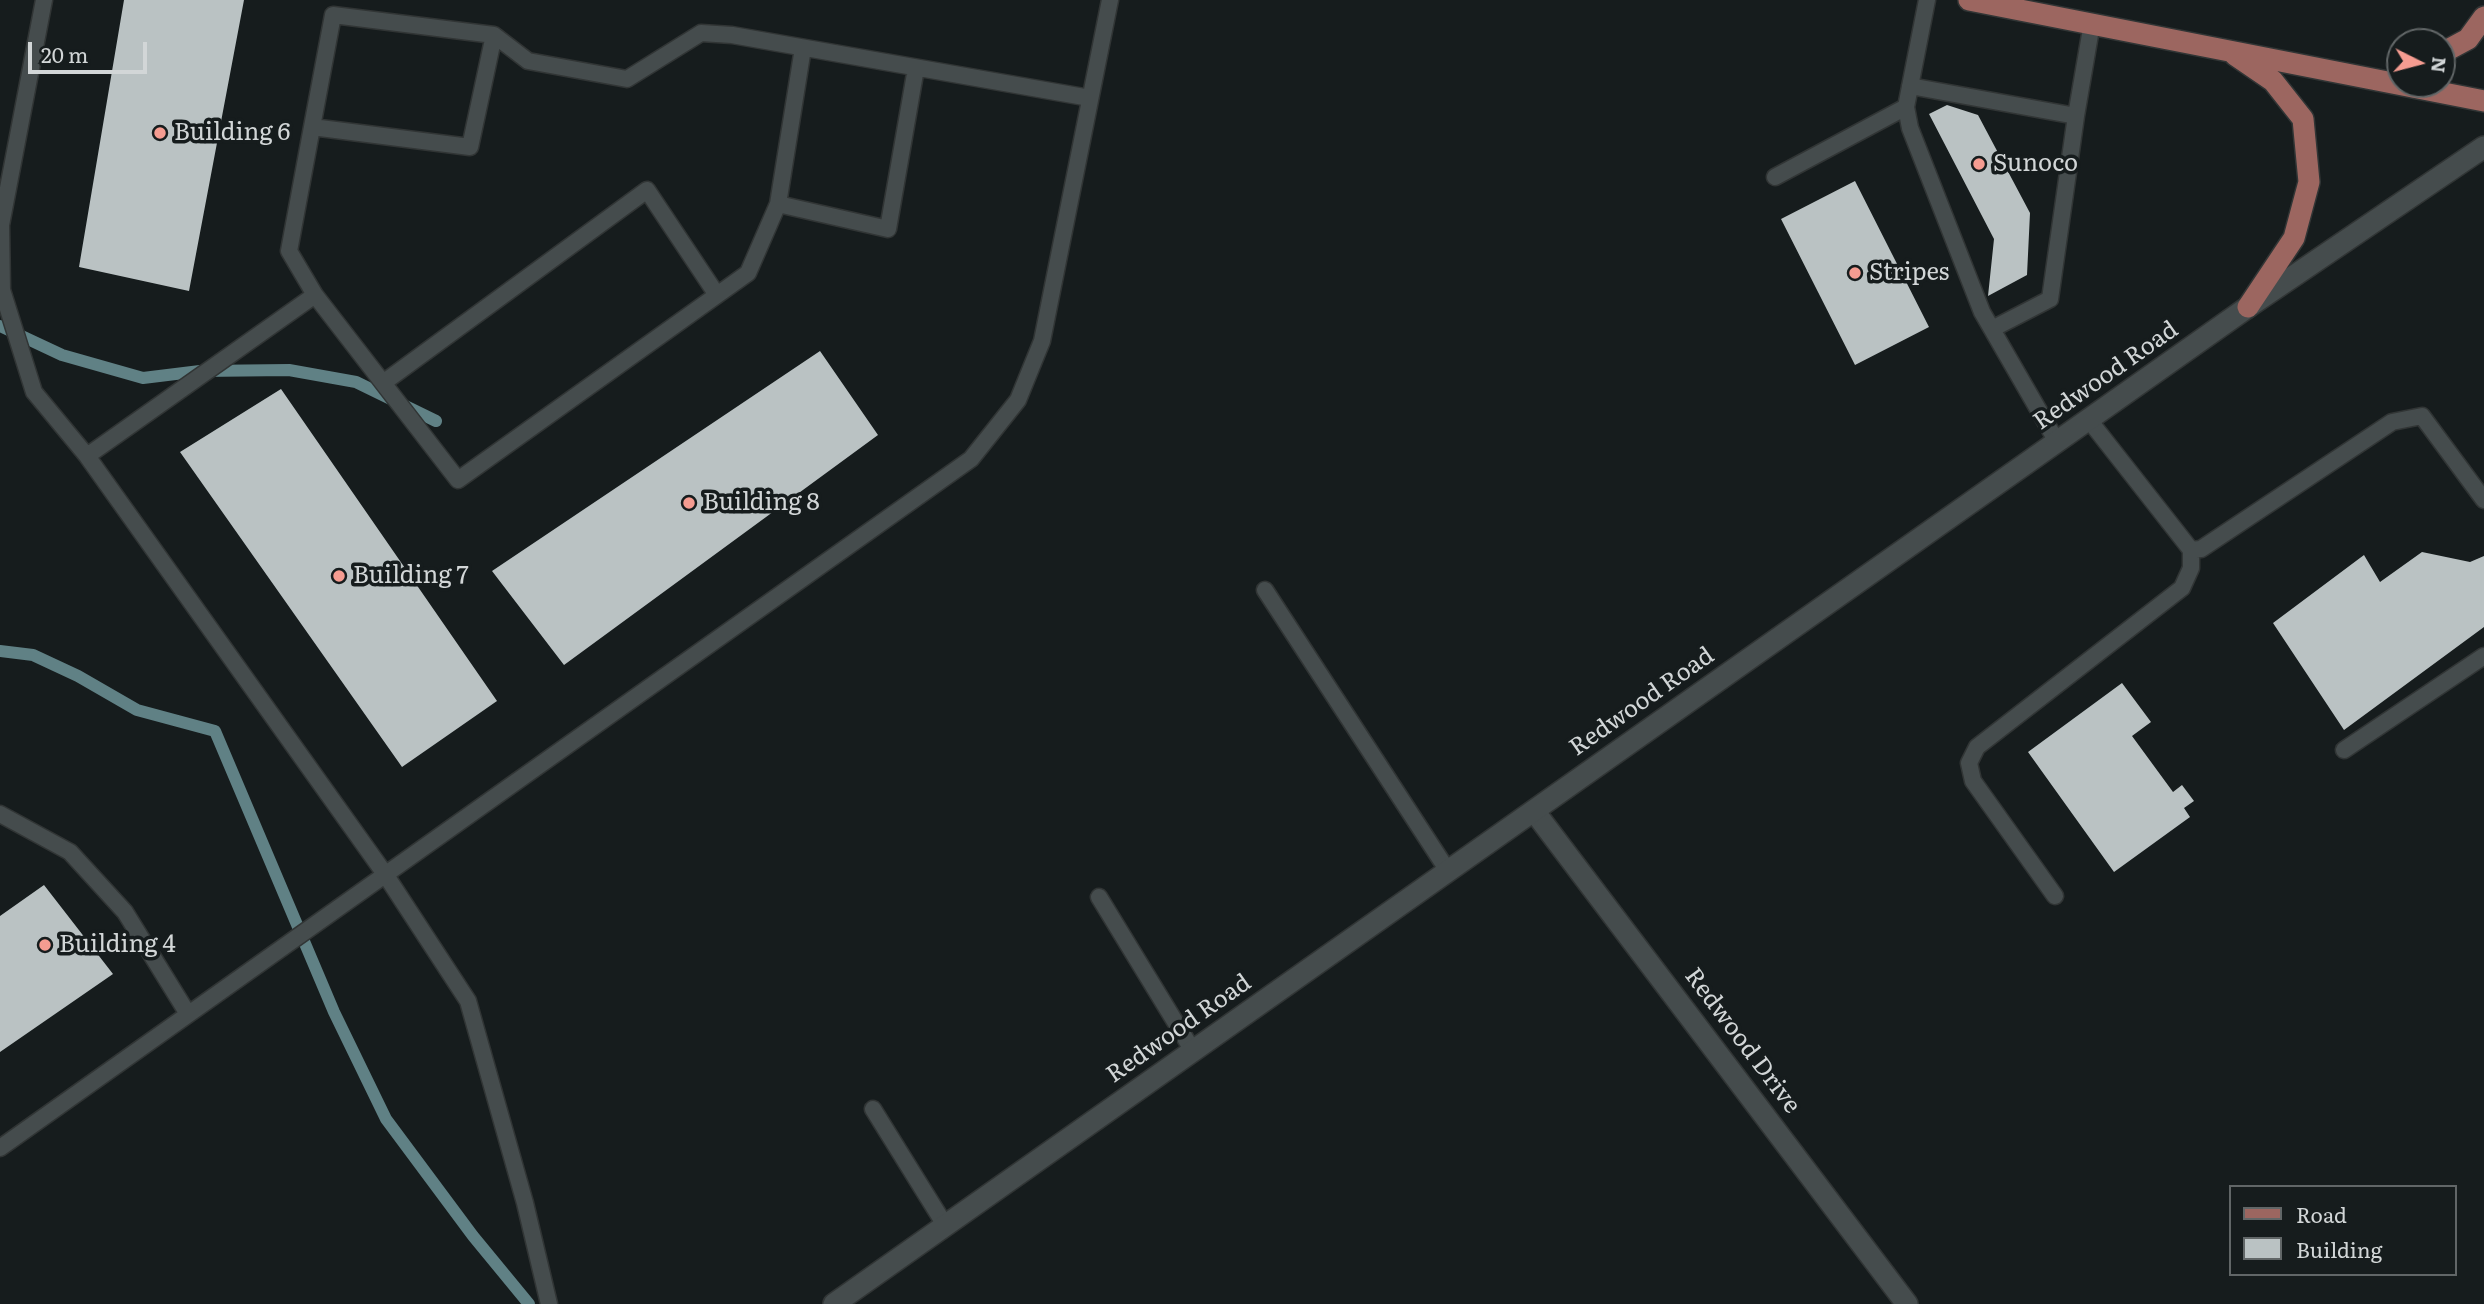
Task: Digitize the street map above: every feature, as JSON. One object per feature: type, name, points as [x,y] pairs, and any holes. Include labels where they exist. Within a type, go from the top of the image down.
[{"type":"main road","points":[[1969,0],[2484,101]]},
{"type":"main road","points":[[2456,46],[2468,39],[2484,17]]},
{"type":"main road","points":[[2228,50],[2273,81],[2303,119],[2309,182],[2294,238],[2248,307]]},
{"type":"main road","points":[[2371,78],[2386,74]]},
{"type":"street","name":"Redwood Road","points":[[834,1304],[2248,307],[2484,147]]},
{"type":"street","name":"Redwood Drive","points":[[1534,811],[1907,1304]]},
{"type":"lane","points":[[44,0],[1,225],[2,290],[34,392],[88,456],[386,874],[468,1001],[525,1203],[549,1304]]},
{"type":"lane","points":[[0,1148],[971,458],[1018,400],[1042,341],[1110,0]]},
{"type":"lane","points":[[1927,0],[1906,107],[1910,128],[1982,312],[2057,442]]},
{"type":"lane","points":[[803,48],[778,204],[748,273],[457,480],[315,295],[289,251],[333,15],[494,35],[528,61],[627,79],[701,33],[732,36],[803,48],[1090,98]]},
{"type":"lane","points":[[1992,329],[2050,299],[2092,23]]},
{"type":"lane","points":[[312,127],[470,146],[494,35]]},
{"type":"lane","points":[[778,204],[888,229],[916,68]]},
{"type":"lane","points":[[1910,86],[2076,116]]},
{"type":"lane","points":[[1776,177],[1906,107]]},
{"type":"lane","points":[[383,383],[647,190],[717,295]]},
{"type":"lane","points":[[88,456],[315,295]]},
{"type":"lane","points":[[2191,550],[2201,550],[2392,422],[2422,416],[2484,500]]},
{"type":"lane","points":[[2055,895],[1973,781],[1969,764],[1977,747],[2182,588],[2191,568],[2191,550],[2089,420]]},
{"type":"lane","points":[[1265,590],[1448,871]]},
{"type":"lane","points":[[2344,750],[2484,656]]},
{"type":"lane","points":[[0,814],[70,852],[125,912],[188,1014]]},
{"type":"lane","points":[[1099,897],[1193,1051]]},
{"type":"lane","points":[[873,1109],[945,1225]]},
{"type":"building","name":"Building 6","points":[[124,0],[244,0],[189,291],[79,267]]},
{"type":"building","name":"Sunoco","points":[[1947,105],[1978,115],[2030,213],[2027,275],[1988,296],[1994,239],[1929,114]]},
{"type":"building","name":"Stripes","points":[[1855,181],[1929,327],[1855,365],[1781,219]]},
{"type":"building","name":"Building 8","points":[[820,351],[878,435],[564,665],[492,571]]},
{"type":"building","name":"Building 7","points":[[281,389],[497,701],[402,767],[180,452]]},
{"type":"building","points":[[2422,552],[2470,562],[2484,556],[2484,627],[2344,730],[2273,623],[2364,555],[2380,582]]},
{"type":"building","points":[[2122,683],[2151,722],[2132,736],[2173,792],[2182,785],[2194,801],[2184,808],[2190,817],[2114,872],[2028,752]]},
{"type":"building","name":"Building 4","points":[[44,885],[113,974],[0,1052],[0,916]]},
{"type":"waterway","points":[[0,326],[62,355],[143,378],[200,371],[289,370],[356,382],[436,421]]},
{"type":"waterway","points":[[0,651],[33,655],[78,676],[137,710],[215,731],[334,1012],[386,1119],[473,1236],[529,1304]]},
{"type":"place","name":"Building 6","points":[[160,133]]},
{"type":"place","name":"Sunoco","points":[[1979,164]]},
{"type":"place","name":"Stripes","points":[[1855,273]]},
{"type":"place","name":"Building 8","points":[[689,503]]},
{"type":"place","name":"Building 7","points":[[339,576]]},
{"type":"place","name":"Building 4","points":[[45,945]]}]
